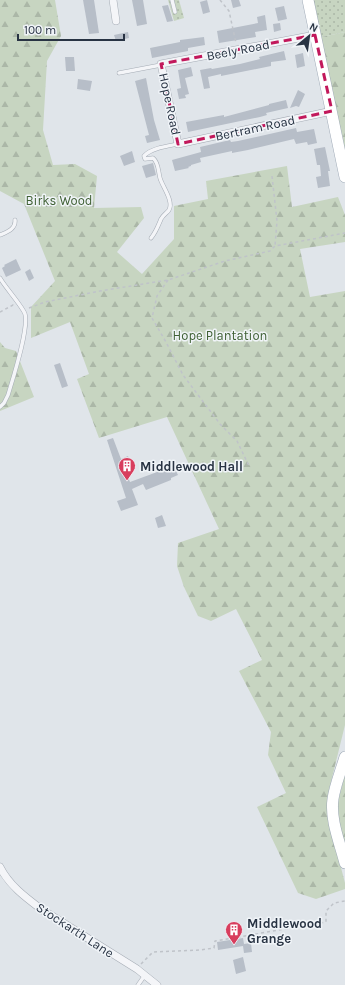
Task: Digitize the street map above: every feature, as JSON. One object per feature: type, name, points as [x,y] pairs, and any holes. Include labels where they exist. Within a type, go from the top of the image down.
[{"type":"main road","points":[[308,0],[314,35],[344,170]]},
{"type":"main road","points":[[345,757],[333,799],[332,810],[338,841],[345,863]]},
{"type":"street","points":[[113,0],[116,21]]},
{"type":"street","name":"Beely Road","points":[[161,64],[314,35]]},
{"type":"street","name":"Hope Road","points":[[161,64],[178,144]]},
{"type":"street","name":"Bertram Road","points":[[178,144],[332,112]]},
{"type":"street","name":"Stockarth Lane","points":[[0,868],[13,885],[41,909],[137,969],[157,985]]},
{"type":"lane","points":[[172,0],[175,12]]},
{"type":"lane","points":[[119,73],[161,64]]},
{"type":"lane","points":[[151,238],[156,232],[161,218],[169,211],[170,208],[166,190],[160,180],[156,162],[153,158],[145,159],[144,156],[158,149],[178,144]]},
{"type":"lane","points":[[0,235],[12,228],[15,220]]},
{"type":"lane","points":[[0,278],[23,310],[25,321],[22,344],[8,396],[0,407]]},
{"type":"lane","points":[[138,985],[145,975]]},
{"type":"path","points":[[220,0],[228,11],[237,50]]},
{"type":"path","points":[[0,312],[13,305],[23,310],[45,302],[168,280],[225,261],[270,252],[275,246],[277,221],[272,176]]},
{"type":"path","points":[[275,246],[345,233]]},
{"type":"path","points":[[168,280],[157,296],[152,318],[183,375],[220,424],[237,442],[250,468]]},
{"type":"path","points":[[137,969],[152,952],[214,948],[215,941],[326,922],[326,911],[334,903],[345,901]]},
{"type":"highlighted area","points":[[315,35],[332,111],[178,144],[161,64]]},
{"type":"green space","name":"Hope Plantation","points":[[0,0],[55,0],[61,36],[47,61],[43,130],[53,165],[75,164],[97,176],[94,208],[141,207],[144,218],[117,252],[142,274],[174,239],[174,206],[208,199],[206,181],[287,166],[292,207],[338,197],[345,215],[345,242],[300,249],[310,297],[345,291],[345,725],[329,790],[327,814],[345,883],[345,889],[316,899],[298,893],[257,807],[286,793],[268,755],[271,732],[239,671],[262,660],[236,609],[211,621],[198,616],[184,587],[177,566],[178,543],[219,529],[167,417],[99,438],[77,379],[89,374],[70,322],[31,338],[31,307],[55,281],[24,204],[0,191]]},
{"type":"green space","points":[[168,0],[179,0],[184,18],[174,21]]},
{"type":"green space","points":[[309,0],[345,0],[345,32],[317,38]]},
{"type":"green space","points":[[345,32],[345,169],[317,38]]},
{"type":"green space","points":[[0,342],[5,348],[16,351],[34,397],[0,411]]},
{"type":"green space","points":[[345,774],[345,849],[337,815],[338,801]]},
{"type":"building","points":[[83,0],[94,0],[99,33],[89,34]]},
{"type":"building","points":[[132,0],[143,0],[147,24],[137,26]]},
{"type":"building","points":[[207,0],[210,12],[203,14],[200,2]]},
{"type":"building","points":[[231,0],[239,0],[241,6],[233,8]]},
{"type":"building","points":[[168,5],[173,21],[167,22],[162,6]]},
{"type":"building","points":[[284,6],[287,19],[278,21],[275,8]]},
{"type":"building","points":[[265,15],[267,30],[255,32],[256,37],[219,43],[217,31],[258,23],[257,17]]},
{"type":"building","points":[[280,23],[281,30],[274,32],[273,24]]},
{"type":"building","points":[[128,32],[129,38],[116,41],[114,35]]},
{"type":"building","points":[[204,37],[205,45],[188,48],[188,51],[152,58],[150,48],[180,42],[180,40]]},
{"type":"building","points":[[284,51],[286,60],[271,62],[271,66],[221,76],[221,74],[208,77],[210,88],[204,89],[200,70],[240,64],[260,59],[259,57]]},
{"type":"building","points":[[303,53],[305,66],[297,68],[295,55]]},
{"type":"building","points":[[65,57],[74,57],[75,71],[66,71]]},
{"type":"building","points":[[191,67],[193,76],[185,78],[189,94],[185,95],[186,98],[179,99],[177,89],[181,88],[178,70]]},
{"type":"building","points":[[146,78],[154,120],[160,140],[147,143],[145,136],[149,135],[135,81]]},
{"type":"building","points":[[78,79],[92,81],[90,91],[77,89]]},
{"type":"building","points":[[298,90],[305,94],[299,107],[296,106],[290,108]]},
{"type":"building","points":[[286,100],[288,108],[266,113],[267,115],[188,132],[186,122],[224,115],[224,117]]},
{"type":"building","points":[[296,128],[297,132],[314,129],[317,143],[308,145],[307,142],[296,144],[294,139],[248,150],[232,153],[232,151],[200,158],[201,162],[191,165],[188,167],[189,168],[175,171],[172,160],[201,152],[200,147],[230,140],[231,142],[238,141]]},
{"type":"building","points":[[325,147],[330,171],[328,171],[330,186],[318,188],[316,177],[321,176],[320,165],[317,165],[314,149]]},
{"type":"building","points":[[132,151],[135,162],[124,166],[120,156]]},
{"type":"building","points":[[153,163],[156,175],[146,178],[142,166]]},
{"type":"building","points":[[16,259],[21,270],[6,277],[2,268],[5,266],[4,265]]},
{"type":"building","points":[[30,269],[34,278],[29,281],[25,272]]},
{"type":"building","points":[[60,363],[68,386],[62,388],[54,365]]},
{"type":"building","points":[[113,438],[121,459],[128,456],[131,465],[124,467],[130,482],[168,468],[169,472],[175,469],[178,475],[171,478],[171,480],[146,490],[143,484],[132,489],[138,505],[121,511],[117,501],[126,498],[107,440]]},
{"type":"building","points":[[162,515],[166,526],[158,528],[155,518]]},
{"type":"building","name":"Middlewood Grange","points":[[243,938],[244,944],[251,943],[252,952],[244,953],[243,946],[218,950],[217,942]]},
{"type":"building","points":[[243,957],[246,971],[236,974],[233,960]]},
{"type":"place","name":"Middlewood Hall","points":[[127,481]]},
{"type":"place","name":"Middlewood Grange","points":[[234,945]]},
{"type":"park label","name":"Birks Wood","points":[[59,200]]}]
